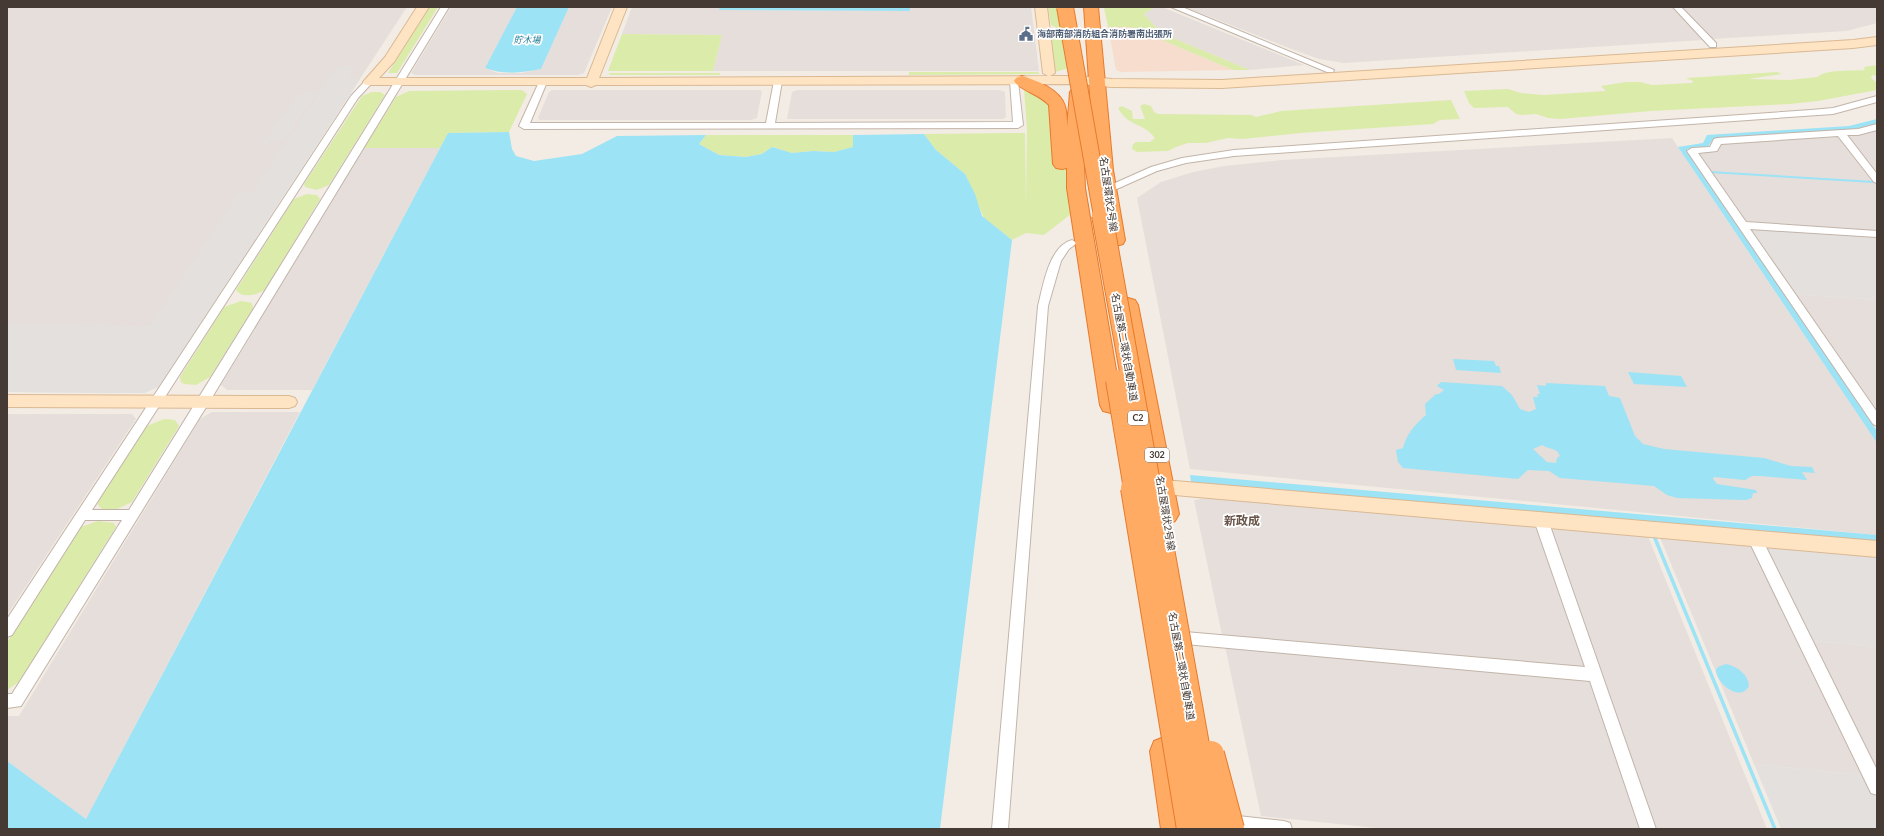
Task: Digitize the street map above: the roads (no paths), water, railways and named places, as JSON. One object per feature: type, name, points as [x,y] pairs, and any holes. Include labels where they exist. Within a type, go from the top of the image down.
[{"type":"highway","name":"名古屋第二環状自動車道","points":[[1054,7],[1155,567]]},
{"type":"highway","name":"名古屋第二環状自動車道","points":[[1065,7],[1155,567],[1190,829]]},
{"type":"highway","name":"名古屋環状2号線","points":[[1079,7],[1088,81],[1163,487],[1185,638],[1220,827]]},
{"type":"highway","points":[[1088,81],[1084,75],[1086,67],[1087,34],[1092,13]]},
{"type":"highway","points":[[1018,81],[1049,95],[1057,105],[1063,182],[1087,336],[1096,369],[1112,410]]},
{"type":"highway","name":"名古屋環状2号線","points":[[1088,81],[1075,139],[1076,188],[1100,331],[1176,829]]},
{"type":"highway","points":[[1155,567],[1220,827]]},
{"type":"highway","points":[[1155,567],[1150,622],[1176,829]]},
{"type":"street","points":[[369,82],[380,59],[414,7]]},
{"type":"street","points":[[7,631],[81,515],[355,96],[390,59],[423,7]]},
{"type":"street","points":[[7,701],[16,701],[204,401],[445,7]]},
{"type":"street","points":[[591,83],[621,7]]},
{"type":"street","points":[[1041,7],[1049,73]]},
{"type":"street","points":[[1175,7],[1330,70]]},
{"type":"street","points":[[1677,7],[1713,45]]},
{"type":"street","points":[[1088,81],[1111,78],[1218,78],[1844,37],[1877,31]]},
{"type":"street","points":[[369,82],[591,83],[778,81],[1088,81],[1112,83],[1238,83],[1838,45],[1877,40]]},
{"type":"street","points":[[770,126],[778,81]]},
{"type":"street","points":[[544,82],[524,126],[1018,125],[1018,81]]},
{"type":"street","points":[[1107,190],[1154,169],[1177,163],[1234,153],[1811,113],[1833,111],[1877,99]]},
{"type":"street","points":[[1877,127],[1858,132],[1717,141],[1714,149],[1692,151],[1877,421]]},
{"type":"street","points":[[1840,133],[1877,180]]},
{"type":"street","points":[[1743,225],[1877,234]]},
{"type":"street","points":[[1000,829],[1043,306],[1058,257],[1064,247],[1072,243]]},
{"type":"street","points":[[7,401],[289,402]]},
{"type":"street","points":[[1163,487],[1877,549]]},
{"type":"street","points":[[81,515],[132,515]]},
{"type":"street","points":[[1541,520],[1648,829]]},
{"type":"street","points":[[1755,539],[1877,787]]},
{"type":"street","points":[[1185,638],[1595,674]]},
{"type":"street","points":[[1220,827],[1284,829]]},
{"type":"water","name":"貯木場","points":[[517,7],[569,7],[541,69],[513,73],[499,72],[485,68]]},
{"type":"water","points":[[720,7],[910,7],[910,11],[719,10]]},
{"type":"water","points":[[1877,119],[1877,124],[1854,129],[1713,139],[1708,147],[1687,149],[1877,431],[1877,443],[1678,147],[1703,143],[1707,135],[1849,126]]},
{"type":"water","points":[[509,132],[512,149],[516,156],[534,161],[582,154],[617,136],[706,135],[699,144],[719,155],[746,157],[762,154],[772,147],[792,153],[813,151],[834,152],[853,147],[853,135],[924,134],[936,150],[965,174],[975,194],[982,216],[1012,240],[940,829],[7,829],[7,761],[86,819],[448,133]]},
{"type":"water","points":[[1453,359],[1494,361],[1496,366],[1499,366],[1501,373],[1456,370]]},
{"type":"water","points":[[1628,372],[1681,376],[1687,387],[1634,384]]},
{"type":"water","points":[[1441,382],[1502,386],[1512,395],[1520,409],[1529,412],[1536,409],[1533,397],[1538,397],[1537,394],[1540,394],[1537,385],[1546,386],[1546,383],[1605,386],[1609,396],[1620,398],[1635,436],[1643,444],[1664,449],[1764,458],[1791,466],[1812,467],[1815,473],[1802,472],[1807,480],[1761,476],[1752,476],[1745,480],[1714,477],[1713,479],[1717,484],[1756,490],[1757,493],[1753,493],[1752,498],[1746,500],[1677,498],[1667,495],[1654,486],[1560,478],[1549,471],[1528,470],[1518,479],[1403,468],[1398,462],[1396,450],[1403,448],[1406,439],[1412,430],[1426,415],[1425,404],[1436,394],[1439,394],[1444,390],[1437,386]],"holes":[[[1542,445],[1559,453],[1560,456],[1557,458],[1556,463],[1547,462],[1533,449]]]},
{"type":"water","points":[[1190,475],[1877,535],[1877,541],[1191,482]]},
{"type":"water","points":[[1726,664],[1738,669],[1747,678],[1749,686],[1745,691],[1735,692],[1724,685],[1720,680],[1716,670],[1718,667]]},
{"type":"waterway","points":[[1710,172],[1874,182]]},
{"type":"waterway","points":[[1654,536],[1775,829]]},
{"type":"place","name":"海部南部消防組合消防署南出張所","points":[[1026,34]]},
{"type":"district","name":"新政成","points":[[1242,521]]}]
